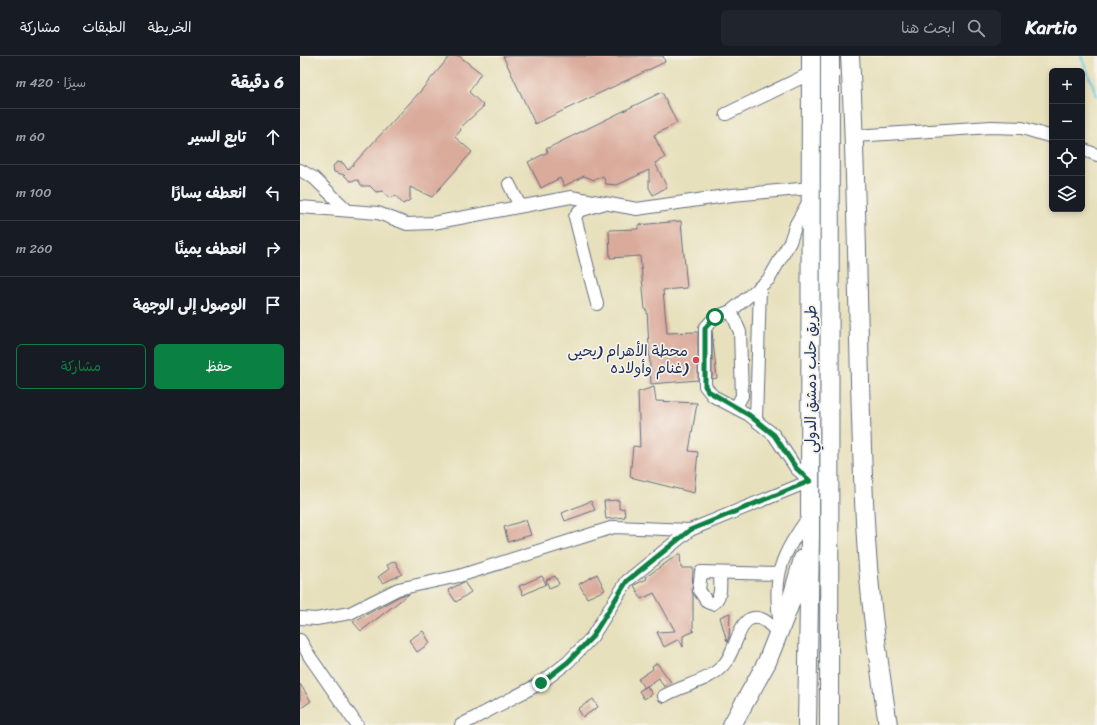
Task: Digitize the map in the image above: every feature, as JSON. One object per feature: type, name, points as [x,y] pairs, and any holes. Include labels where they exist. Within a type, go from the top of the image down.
[{"type":"highway","name":"طريق حلب دمشق الدولي","points":[[829,725],[830,56]]},
{"type":"highway","points":[[850,56],[855,136],[865,522],[877,656],[888,725]]},
{"type":"highway","name":"طريق حلب دمشق الدولي","points":[[807,725],[810,537],[811,64]]},
{"type":"highway","points":[[732,725],[767,662],[791,601],[810,537]]},
{"type":"street","points":[[726,114],[811,64]]},
{"type":"street","points":[[855,136],[991,127],[1022,128],[1049,136]]},
{"type":"street","points":[[1085,150],[1097,155]]},
{"type":"street","points":[[300,170],[314,178],[346,209]]},
{"type":"street","points":[[509,184],[520,206]]},
{"type":"street","points":[[300,207],[334,210],[346,209],[378,213],[407,224],[433,223],[571,197],[637,209],[732,195],[811,192],[796,224],[790,242],[769,279],[731,311],[715,317],[705,328],[705,386],[713,396],[736,407],[756,420],[774,435],[796,468],[810,481],[690,530],[627,581],[592,637],[568,662],[541,683],[461,725]]},
{"type":"street","points":[[597,304],[575,217],[579,211],[605,203]]},
{"type":"street","points":[[756,420],[760,287]]},
{"type":"street","points":[[731,311],[740,332],[742,396],[736,407]]},
{"type":"street","points":[[779,630],[778,574],[786,551],[810,515]]},
{"type":"street","points":[[300,618],[316,619],[350,614],[398,588],[459,576],[614,527],[690,530]]},
{"type":"street","points":[[720,573],[778,574]]},
{"type":"street","points":[[664,696],[686,685],[701,682],[725,664],[733,652],[744,624],[750,619],[756,617],[763,619],[779,630]]},
{"type":"street","points":[[300,640],[357,725]]},
{"type":"building","points":[[450,56],[459,56],[481,73],[469,92],[484,106],[460,128],[461,130],[455,137],[472,152],[432,197],[410,187],[410,200],[403,204],[396,196],[389,198],[383,191],[376,192],[370,186],[362,186],[358,180],[350,181],[344,175],[334,172],[333,166],[337,162],[343,163],[348,170],[418,94]]},
{"type":"building","points":[[503,56],[663,56],[665,62],[535,124]]},
{"type":"building","points":[[662,92],[677,123],[654,135],[665,158],[655,163],[667,187],[653,195],[649,188],[649,170],[617,185],[606,184],[603,176],[594,180],[584,176],[564,186],[560,178],[541,188],[528,162],[548,152],[546,149]]},
{"type":"building","points":[[681,221],[687,288],[663,290],[667,333],[698,332],[698,380],[651,384],[647,310],[645,310],[640,256],[610,258],[609,230],[638,229],[638,225]]},
{"type":"building","points":[[712,331],[717,378],[712,379]]},
{"type":"building","points":[[654,387],[656,401],[697,403],[689,451],[698,452],[694,493],[630,477],[633,446],[640,447],[638,392]]},
{"type":"building","points":[[619,500],[619,509],[624,508],[625,517],[606,519],[604,501]]},
{"type":"building","points":[[591,501],[595,510],[565,521],[562,513]]},
{"type":"building","points":[[526,520],[531,535],[508,542],[504,527]]},
{"type":"building","points":[[680,553],[681,568],[693,568],[693,631],[695,631],[683,636],[683,647],[679,639],[664,647],[657,632],[675,631],[654,593],[641,599],[634,585],[647,579],[646,577]]},
{"type":"building","points":[[395,561],[402,574],[383,583],[378,577],[389,569],[387,565]]},
{"type":"building","points":[[597,574],[605,590],[587,598],[579,584]]},
{"type":"building","points":[[542,576],[546,584],[523,595],[519,586]]},
{"type":"building","points":[[555,576],[559,584],[549,588],[546,580]]},
{"type":"building","points":[[464,582],[471,592],[456,602],[448,590]]},
{"type":"building","points":[[409,594],[361,631],[353,622],[400,596]]},
{"type":"building","points":[[730,613],[729,637],[727,642],[720,617]]},
{"type":"building","points":[[423,631],[430,643],[417,652],[409,640]]},
{"type":"building","points":[[657,663],[671,682],[664,687],[659,678],[644,688],[638,679],[653,669],[652,666]]},
{"type":"building","points":[[300,684],[311,701],[300,709]]},
{"type":"building","points":[[647,686],[652,694],[644,699],[639,691]]},
{"type":"building","points":[[593,699],[598,707],[583,717],[578,709]]},
{"type":"waterway","points":[[1081,56],[1097,96]]},
{"type":"place","name":"محطة الأهرام (يحيى غنام وأولاده)","points":[[696,360]]},
{"type":"route","points":[[541,683],[568,662],[592,637],[627,581],[690,530],[810,481],[796,468],[774,435],[749,415],[713,396],[705,386],[705,328],[715,317]]}]
